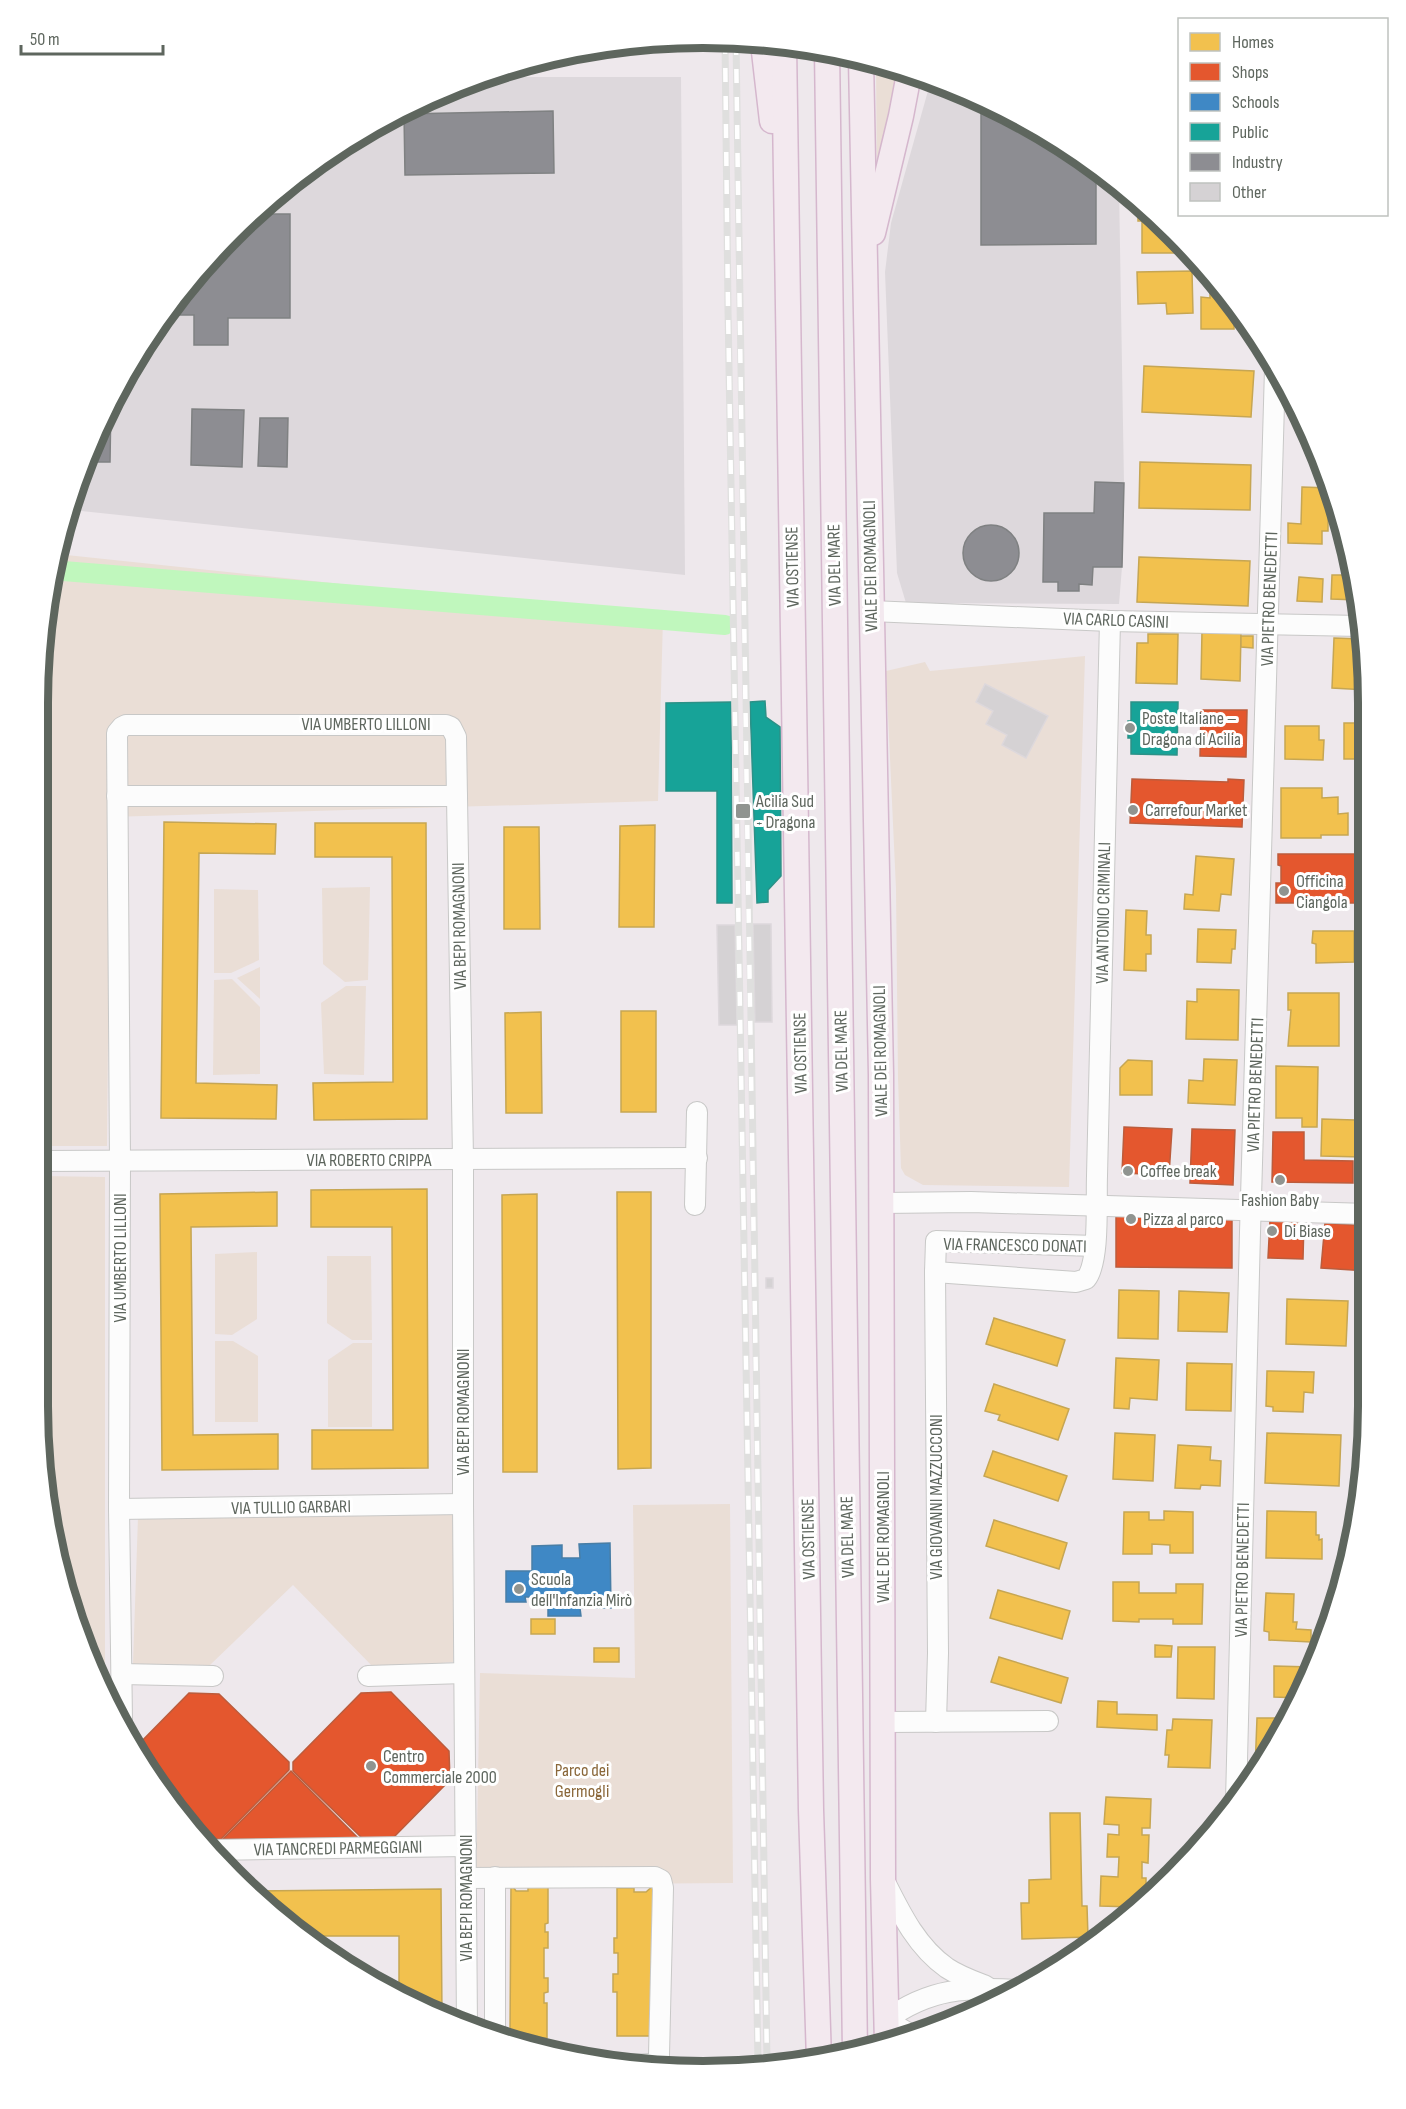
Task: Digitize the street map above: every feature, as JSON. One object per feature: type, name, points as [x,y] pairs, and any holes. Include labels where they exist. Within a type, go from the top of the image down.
[{"type":"main road","points":[[764,51],[787,233]]},
{"type":"main road","name":"VIA OSTIENSE","points":[[784,54],[811,1810],[819,2050]]},
{"type":"main road","name":"VIA DEL MARE","points":[[827,60],[855,2043]]},
{"type":"main road","name":"VIALE DEI ROMAGNOLI","points":[[861,67],[882,1203],[887,2035]]},
{"type":"main road","points":[[864,268],[902,116],[908,81]]},
{"type":"street","name":"VIA PIETRO BENEDETTI","points":[[1236,1786],[1275,384]]},
{"type":"street","name":"VIA CARLO CASINI","points":[[871,611],[1110,621],[1353,626]]},
{"type":"street","name":"VIA ANTONIO CRIMINALI","points":[[1096,1205],[1110,621]]},
{"type":"street","name":"VIA UMBERTO LILLONI","points":[[122,1707],[119,1509],[120,1161],[117,737],[120,729],[126,725],[440,724],[451,727],[456,737],[457,796]]},
{"type":"street","points":[[117,796],[457,796]]},
{"type":"street","name":"VIA BEPI ROMAGNONI","points":[[457,796],[462,1159],[466,2016]]},
{"type":"street","points":[[695,1205],[698,1112]]},
{"type":"street","name":"VIA ROBERTO CRIPPA","points":[[48,1161],[697,1158]]},
{"type":"street","points":[[882,1203],[971,1202],[1358,1214]]},
{"type":"street","name":"VIA FRANCESCO DONATI","points":[[1095,1246],[936,1241],[935,1272],[1076,1282],[1086,1279],[1093,1268],[1095,1246],[1096,1205]]},
{"type":"street","name":"VIA GIOVANNI MAZZUCCONI","points":[[935,1272],[938,1641],[936,1722]]},
{"type":"street","name":"VIA TULLIO GARBARI","points":[[119,1509],[463,1504]]},
{"type":"street","points":[[368,1676],[464,1673]]},
{"type":"street","points":[[122,1674],[213,1676]]},
{"type":"street","points":[[884,1722],[1048,1721]]},
{"type":"street","name":"VIA TANCREDI PARMEGGIANI","points":[[222,1850],[466,1846]]},
{"type":"street","points":[[466,1878],[654,1877],[661,1880],[663,1888],[659,2060]]},
{"type":"street","points":[[495,1878],[495,2027]]},
{"type":"street","points":[[884,1879],[911,1931],[928,1951],[948,1969],[994,1989]]},
{"type":"street","points":[[902,2030],[886,2020],[906,2006],[932,1995],[950,1991],[1000,1989]]},
{"type":"shaded area","points":[[511,77],[681,77],[685,575],[77,511],[98,452],[116,413],[158,339],[183,304],[240,240],[304,183],[339,158],[413,116],[452,98]]},
{"type":"shaded area","points":[[929,88],[993,116],[1031,136],[1067,158],[1119,198],[1124,483],[1119,604],[906,603],[897,573],[885,272],[891,223]]},
{"type":"green space","points":[[876,71],[900,79],[877,185]]},
{"type":"green space","points":[[65,555],[663,618],[658,801],[110,817],[107,1146],[48,1146],[49,660]]},
{"type":"green space","points":[[1085,656],[1069,1187],[923,1185],[905,1175],[901,1168],[896,889],[886,671],[925,662],[930,671]]},
{"type":"green space","points":[[370,887],[368,980],[345,982],[323,964],[322,888]]},
{"type":"green space","points":[[214,889],[258,890],[259,960],[231,973],[214,973]]},
{"type":"green space","points":[[260,967],[260,999],[237,978]]},
{"type":"green space","points":[[232,979],[260,1007],[260,1074],[213,1075],[214,980]]},
{"type":"green space","points":[[346,986],[366,986],[364,1075],[324,1074],[321,1003]]},
{"type":"green space","points":[[48,1176],[105,1177],[105,1672],[83,1617],[70,1576],[61,1534],[49,1449]]},
{"type":"green space","points":[[257,1252],[257,1319],[232,1335],[215,1334],[215,1254]]},
{"type":"green space","points":[[327,1256],[371,1256],[372,1340],[352,1340],[327,1323]]},
{"type":"green space","points":[[215,1341],[233,1341],[258,1356],[258,1422],[215,1422]]},
{"type":"green space","points":[[353,1343],[372,1343],[372,1427],[328,1427],[328,1360]]},
{"type":"green space","name":"Parco dei Germogli","points":[[730,1504],[733,1883],[476,1885],[480,1673],[635,1678],[633,1505]]},
{"type":"green space","points":[[454,1512],[453,1662],[375,1669],[293,1585],[210,1665],[133,1664],[138,1517]]},
{"type":"building: Homes","points":[[1138,214],[1178,253],[1142,253],[1142,221],[1138,221]]},
{"type":"building: Homes","points":[[1192,271],[1193,313],[1167,314],[1166,303],[1138,304],[1137,272]]},
{"type":"building: Homes","points":[[1210,289],[1234,319],[1234,329],[1201,329],[1201,297],[1210,298]]},
{"type":"building: Homes","points":[[1144,366],[1254,371],[1251,417],[1142,412]]},
{"type":"building: Homes","points":[[1140,462],[1251,465],[1250,510],[1139,508]]},
{"type":"building: Homes","points":[[1302,487],[1321,488],[1328,508],[1328,531],[1322,531],[1322,544],[1288,543],[1288,523],[1301,524]]},
{"type":"building: Homes","points":[[1139,557],[1250,561],[1248,606],[1137,602]]},
{"type":"building: Homes","points":[[1332,575],[1345,575],[1349,600],[1331,599]]},
{"type":"building: Homes","points":[[1299,577],[1323,579],[1322,602],[1297,601]]},
{"type":"building: Homes","points":[[1202,631],[1241,632],[1240,681],[1201,679]]},
{"type":"building: Homes","points":[[1148,634],[1178,634],[1177,684],[1136,683],[1137,643],[1148,643]]},
{"type":"building: Homes","points":[[1241,636],[1253,636],[1253,648],[1241,647]]},
{"type":"building: Homes","points":[[1334,638],[1354,639],[1358,689],[1332,688]]},
{"type":"building: Homes","points":[[1344,723],[1358,723],[1358,759],[1344,759]]},
{"type":"building: Homes","points":[[1285,726],[1319,726],[1319,740],[1324,740],[1323,760],[1285,759]]},
{"type":"building: Homes","points":[[1281,788],[1322,788],[1322,798],[1338,797],[1338,814],[1348,813],[1348,835],[1281,838]]},
{"type":"building: Homes","points":[[164,822],[276,824],[275,854],[199,853],[196,1083],[277,1085],[276,1119],[161,1118]]},
{"type":"building: Homes","points":[[315,823],[426,823],[427,1119],[314,1120],[313,1083],[393,1082],[392,857],[315,857]]},
{"type":"building: Homes","points":[[655,825],[654,927],[619,927],[620,826]]},
{"type":"building: Homes","points":[[504,827],[539,827],[540,929],[504,929]]},
{"type":"building: Homes","points":[[1196,856],[1234,859],[1231,895],[1221,894],[1219,911],[1184,909],[1185,894],[1193,895]]},
{"type":"building: Homes","points":[[1126,910],[1147,911],[1146,935],[1151,935],[1151,954],[1146,954],[1146,971],[1124,970]]},
{"type":"building: Homes","points":[[1198,929],[1236,930],[1235,949],[1232,949],[1231,963],[1197,962]]},
{"type":"building: Homes","points":[[1313,931],[1354,931],[1354,962],[1316,963],[1316,944],[1312,943]]},
{"type":"building: Homes","points":[[1197,989],[1239,990],[1238,1040],[1186,1039],[1187,1001],[1197,1002]]},
{"type":"building: Homes","points":[[1288,993],[1339,993],[1339,1046],[1288,1046],[1291,1010],[1288,1010]]},
{"type":"building: Homes","points":[[621,1011],[656,1011],[656,1112],[621,1112]]},
{"type":"building: Homes","points":[[541,1012],[542,1113],[506,1113],[505,1013]]},
{"type":"building: Homes","points":[[1204,1059],[1237,1060],[1235,1105],[1188,1103],[1189,1080],[1203,1081]]},
{"type":"building: Homes","points":[[1128,1060],[1152,1061],[1152,1095],[1120,1095],[1120,1068]]},
{"type":"building: Homes","points":[[1276,1066],[1318,1067],[1317,1127],[1302,1127],[1302,1118],[1276,1118]]},
{"type":"building: Homes","points":[[1355,1113],[1358,1113],[1358,1157],[1321,1156],[1322,1119],[1355,1120]]},
{"type":"building: Homes","points":[[427,1189],[428,1468],[312,1469],[312,1430],[393,1430],[392,1227],[311,1227],[311,1190]]},
{"type":"building: Homes","points":[[277,1192],[277,1226],[191,1227],[193,1435],[278,1434],[278,1469],[162,1470],[160,1194]]},
{"type":"building: Homes","points":[[617,1192],[651,1192],[651,1468],[618,1469]]},
{"type":"building: Homes","points":[[537,1194],[537,1472],[503,1472],[502,1195]]},
{"type":"building: Homes","points":[[1119,1290],[1159,1291],[1158,1339],[1118,1338]]},
{"type":"building: Homes","points":[[1179,1291],[1229,1293],[1227,1332],[1178,1331]]},
{"type":"building: Homes","points":[[1287,1299],[1348,1301],[1346,1346],[1286,1344]]},
{"type":"building: Homes","points":[[994,1318],[1065,1340],[1057,1366],[986,1344]]},
{"type":"building: Homes","points":[[1116,1358],[1159,1360],[1157,1400],[1130,1398],[1129,1409],[1114,1408]]},
{"type":"building: Homes","points":[[1187,1363],[1232,1364],[1231,1411],[1186,1410]]},
{"type":"building: Homes","points":[[1267,1371],[1314,1372],[1313,1393],[1304,1392],[1303,1412],[1273,1411],[1273,1407],[1266,1406]]},
{"type":"building: Homes","points":[[994,1384],[1069,1409],[1058,1440],[998,1420],[1000,1415],[985,1411]]},
{"type":"building: Homes","points":[[1115,1433],[1155,1435],[1153,1481],[1113,1479]]},
{"type":"building: Homes","points":[[1267,1433],[1341,1435],[1339,1486],[1265,1483]]},
{"type":"building: Homes","points":[[1178,1445],[1211,1447],[1210,1460],[1221,1461],[1220,1486],[1201,1485],[1200,1489],[1175,1488]]},
{"type":"building: Homes","points":[[993,1451],[1067,1476],[1058,1501],[984,1476]]},
{"type":"building: Homes","points":[[1164,1511],[1193,1512],[1193,1553],[1170,1553],[1170,1545],[1152,1544],[1152,1554],[1123,1554],[1124,1512],[1149,1512],[1149,1520],[1164,1520]]},
{"type":"building: Homes","points":[[1267,1511],[1316,1512],[1316,1535],[1319,1535],[1319,1540],[1322,1539],[1322,1559],[1266,1558]]},
{"type":"building: Homes","points":[[994,1520],[1067,1543],[1059,1569],[986,1546]]},
{"type":"building: Homes","points":[[1113,1582],[1139,1582],[1139,1593],[1176,1593],[1176,1584],[1203,1584],[1202,1624],[1173,1624],[1173,1619],[1139,1619],[1139,1622],[1113,1621]]},
{"type":"building: Homes","points":[[998,1590],[1070,1611],[1062,1639],[990,1618]]},
{"type":"building: Homes","points":[[1266,1593],[1294,1594],[1293,1622],[1297,1622],[1296,1629],[1311,1630],[1311,1642],[1269,1640],[1269,1632],[1264,1631]]},
{"type":"building: Homes","points":[[531,1619],[555,1619],[555,1634],[531,1634]]},
{"type":"building: Homes","points":[[1155,1645],[1172,1646],[1171,1657],[1155,1657]]},
{"type":"building: Homes","points":[[1178,1647],[1215,1647],[1214,1699],[1177,1698]]},
{"type":"building: Homes","points":[[594,1648],[619,1648],[619,1662],[594,1662]]},
{"type":"building: Homes","points":[[999,1657],[1068,1678],[1061,1703],[991,1682]]},
{"type":"building: Homes","points":[[1274,1666],[1303,1667],[1289,1698],[1274,1697]]},
{"type":"building: Homes","points":[[1098,1701],[1117,1702],[1117,1714],[1157,1715],[1157,1730],[1097,1727]]},
{"type":"building: Homes","points":[[1257,1718],[1278,1718],[1270,1734],[1255,1758]]},
{"type":"building: Homes","points":[[1173,1719],[1212,1720],[1210,1768],[1168,1767],[1169,1755],[1165,1755],[1167,1730],[1172,1730]]},
{"type":"building: Homes","points":[[1106,1797],[1151,1799],[1150,1828],[1142,1828],[1142,1835],[1149,1835],[1148,1863],[1142,1862],[1142,1878],[1146,1878],[1146,1888],[1125,1907],[1100,1906],[1101,1876],[1118,1877],[1119,1857],[1107,1857],[1108,1834],[1119,1835],[1119,1825],[1104,1824]]},
{"type":"building: Homes","points":[[1050,1813],[1080,1813],[1082,1906],[1087,1906],[1087,1937],[1022,1939],[1021,1903],[1029,1903],[1029,1880],[1051,1879]]},
{"type":"building: Homes","points":[[511,1884],[516,1891],[528,1891],[528,1887],[548,1887],[548,1923],[545,1924],[545,1932],[548,1932],[548,1948],[544,1948],[544,1978],[548,1978],[548,1992],[544,1993],[544,2003],[547,2003],[547,2038],[530,2038],[510,2032]]},
{"type":"building: Homes","points":[[654,1885],[655,2036],[617,2036],[617,1992],[613,1992],[613,1974],[618,1974],[618,1953],[614,1953],[614,1938],[617,1938],[617,1888],[634,1888],[634,1892],[646,1892]]},
{"type":"building: Homes","points":[[441,1889],[442,2006],[399,1986],[399,1936],[318,1936],[263,1891]]},
{"type":"building: Shops","points":[[1201,710],[1247,710],[1246,757],[1200,756]]},
{"type":"building: Shops","points":[[1132,779],[1228,782],[1228,779],[1244,780],[1242,827],[1130,823]]},
{"type":"building: Shops","points":[[1278,854],[1358,854],[1358,903],[1276,903],[1276,883],[1281,883],[1281,866],[1278,865]]},
{"type":"building: Shops","points":[[1124,1127],[1172,1129],[1169,1175],[1122,1173]]},
{"type":"building: Shops","points":[[1192,1129],[1235,1130],[1233,1185],[1190,1183]]},
{"type":"building: Shops","points":[[1273,1132],[1304,1132],[1304,1160],[1353,1161],[1353,1183],[1272,1182]]},
{"type":"building: Shops","points":[[1116,1216],[1232,1217],[1232,1268],[1116,1267]]},
{"type":"building: Shops","points":[[1270,1220],[1304,1221],[1303,1259],[1268,1258]]},
{"type":"building: Shops","points":[[1325,1223],[1358,1225],[1358,1270],[1321,1268]]},
{"type":"building: Shops","name":"Centro Commerciale 2000","points":[[391,1692],[449,1751],[450,1780],[392,1839],[363,1839],[293,1771],[293,1762],[361,1693]]},
{"type":"building: Shops","points":[[189,1693],[219,1694],[289,1762],[289,1770],[221,1839],[212,1839],[183,1805],[141,1742]]},
{"type":"building: Shops","name":"Centro Commerciale 2000","points":[[291,1771],[359,1839],[223,1839]]},
{"type":"building: Schools","points":[[610,1543],[611,1608],[580,1608],[581,1616],[548,1616],[548,1603],[538,1603],[538,1597],[525,1597],[526,1602],[506,1602],[506,1571],[532,1571],[532,1546],[562,1545],[562,1558],[580,1558],[579,1544]]},
{"type":"building: Public","points":[[765,701],[766,717],[780,727],[781,876],[768,890],[768,902],[757,903],[750,702]]},
{"type":"building: Public","points":[[731,702],[732,903],[717,903],[717,791],[666,791],[666,703]]},
{"type":"building: Public","points":[[1131,702],[1178,702],[1177,755],[1131,754],[1128,721],[1131,721]]},
{"type":"building: Industry","points":[[981,110],[1031,136],[1096,179],[1096,244],[981,245]]},
{"type":"building: Industry","points":[[553,111],[554,173],[405,175],[404,121],[418,114]]},
{"type":"building: Industry","points":[[268,214],[290,214],[290,318],[228,318],[228,345],[194,345],[194,315],[175,315],[211,271]]},
{"type":"building: Industry","points":[[192,409],[244,410],[242,467],[191,465]]},
{"type":"building: Industry","points":[[260,418],[288,418],[287,467],[258,466]]},
{"type":"building: Industry","points":[[111,425],[110,462],[94,462]]},
{"type":"building: Industry","points":[[1095,482],[1124,483],[1122,567],[1093,567],[1092,585],[1079,584],[1079,591],[1058,591],[1058,582],[1043,582],[1044,513],[1094,513]]},
{"type":"building: Industry","points":[[986,525],[996,525],[1011,533],[1017,542],[1019,553],[1017,564],[1011,573],[996,581],[986,581],[975,576],[968,569],[963,558],[963,548],[968,537],[975,530]]},
{"type":"building: Other","points":[[985,684],[1048,716],[1026,758],[1002,745],[1007,735],[986,724],[993,711],[976,702]]},
{"type":"building: Other","points":[[753,924],[771,924],[772,1022],[755,1022]]},
{"type":"building: Other","points":[[717,925],[735,925],[737,1025],[719,1025]]},
{"type":"building: Other","points":[[766,1278],[773,1278],[773,1288],[766,1288]]},
{"type":"waterway","points":[[62,571],[725,625]]},
{"type":"railway","points":[[725,49],[758,2059]]},
{"type":"railway","points":[[736,49],[767,2058]]},
{"type":"place","name":"Poste Italiane – Dragona di Acilia","points":[[1130,728]]},
{"type":"place","name":"Carrefour Market","points":[[1133,810]]},
{"type":"place","name":"Acilia Sud - Dragona","points":[[743,811]]},
{"type":"place","name":"Officina Ciangola","points":[[1284,891]]},
{"type":"place","name":"Coffee break","points":[[1128,1171]]},
{"type":"place","name":"Fashion Baby","points":[[1280,1180]]},
{"type":"place","name":"Pizza al parco","points":[[1131,1219]]},
{"type":"place","name":"Di Biase","points":[[1272,1231]]},
{"type":"place","name":"Scuola dell'Infanzia Mirò","points":[[519,1589]]},
{"type":"place","name":"Centro Commerciale 2000","points":[[371,1766]]}]
